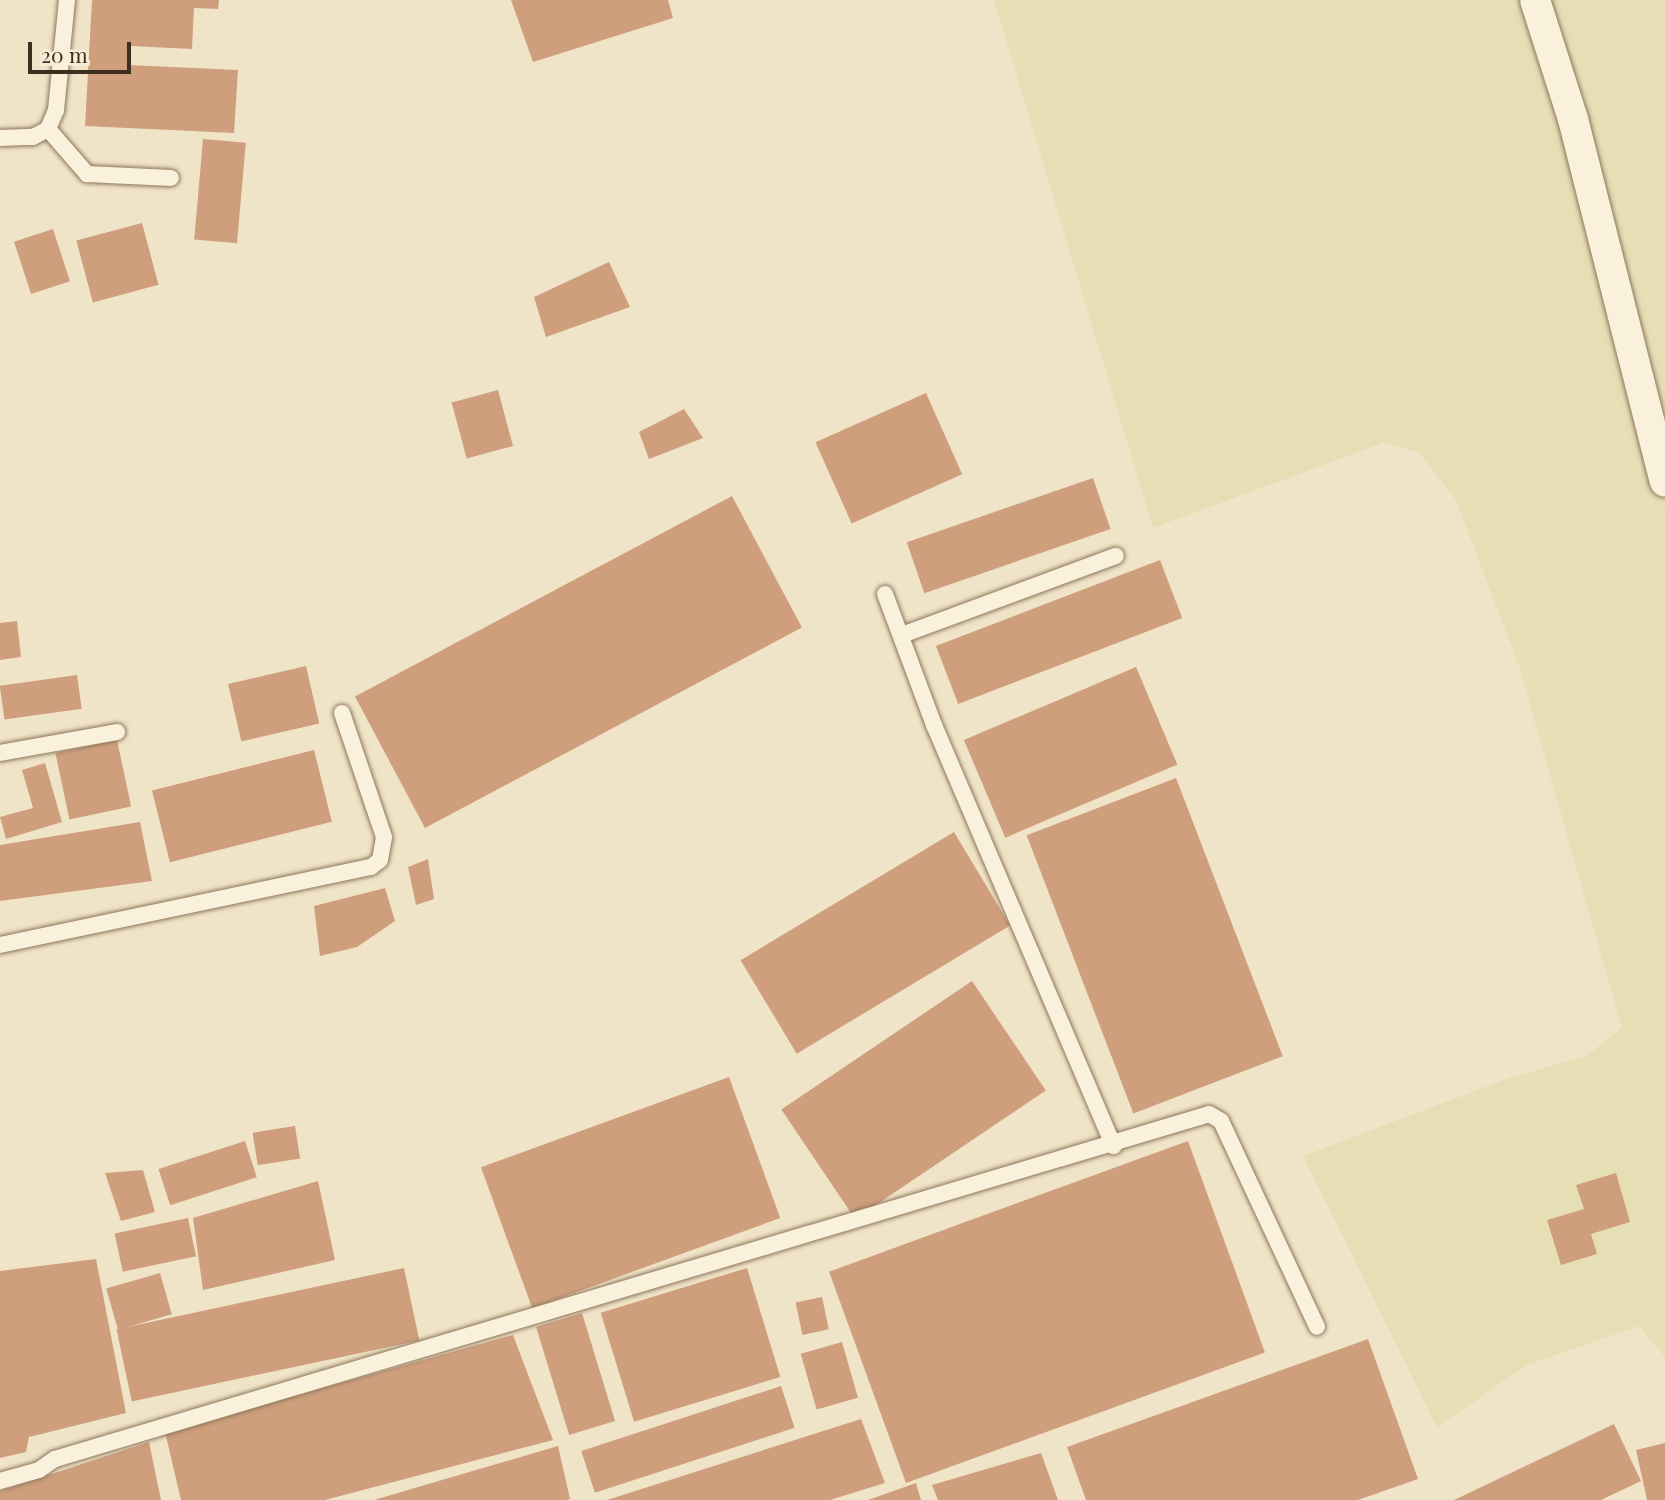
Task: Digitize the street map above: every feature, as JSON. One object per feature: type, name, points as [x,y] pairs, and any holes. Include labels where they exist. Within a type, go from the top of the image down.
[{"type":"street","points":[[1535,0],[1573,119],[1665,482]]},
{"type":"lane","points":[[0,138],[33,137],[48,129],[56,110],[67,0]]},
{"type":"lane","points":[[48,129],[87,174],[171,178]]},
{"type":"lane","points":[[902,635],[1116,556]]},
{"type":"lane","points":[[885,594],[934,725],[1114,1146]]},
{"type":"lane","points":[[0,945],[371,867],[380,860],[384,836],[342,713]]},
{"type":"lane","points":[[0,752],[117,732]]},
{"type":"lane","points":[[0,1482],[39,1470],[55,1459],[1114,1146],[1209,1114],[1218,1117],[1317,1327]]},
{"type":"shaded area","points":[[994,0],[1665,0],[1665,1357],[1639,1326],[1527,1365],[1437,1427],[1303,1156],[1509,1078],[1586,1056],[1622,1028],[1519,666],[1456,500],[1419,453],[1385,442],[1153,528]]},
{"type":"building","points":[[92,0],[219,0],[218,9],[194,8],[192,49],[130,46],[129,65],[238,70],[234,133],[85,126]]},
{"type":"building","points":[[511,0],[668,0],[673,18],[533,62]]},
{"type":"building","points":[[203,139],[246,143],[237,243],[194,240]]},
{"type":"building","points":[[142,223],[159,285],[93,302],[76,241]]},
{"type":"building","points":[[53,229],[70,281],[31,294],[14,242]]},
{"type":"building","points":[[609,262],[630,307],[546,337],[534,297]]},
{"type":"building","points":[[498,390],[513,446],[467,458],[452,402]]},
{"type":"building","points":[[926,393],[962,474],[852,524],[815,442]]},
{"type":"building","points":[[684,409],[703,438],[649,459],[639,432]]},
{"type":"building","points":[[1093,478],[1111,529],[924,593],[907,542]]},
{"type":"building","points":[[732,496],[802,628],[425,828],[355,696]]},
{"type":"building","points":[[1160,560],[1182,618],[958,704],[936,646]]},
{"type":"building","points":[[17,621],[21,657],[0,660],[0,623]]},
{"type":"building","points":[[306,666],[319,723],[241,741],[228,684]]},
{"type":"building","points":[[1136,667],[1177,765],[1005,838],[964,740]]},
{"type":"building","points":[[77,675],[82,709],[4,720],[0,686]]},
{"type":"building","points":[[117,740],[131,807],[70,820],[55,753]]},
{"type":"building","points":[[314,750],[332,822],[170,862],[152,790]]},
{"type":"building","points":[[45,763],[62,822],[6,839],[0,817],[33,808],[22,770]]},
{"type":"building","points":[[1176,778],[1283,1056],[1133,1114],[1027,835]]},
{"type":"building","points":[[140,822],[152,881],[0,901],[0,845]]},
{"type":"building","points":[[954,832],[1010,925],[797,1054],[741,960]]},
{"type":"building","points":[[428,859],[434,899],[416,905],[408,867]]},
{"type":"building","points":[[385,888],[395,921],[357,947],[320,956],[314,906]]},
{"type":"building","points":[[972,981],[1046,1090],[855,1219],[781,1110]]},
{"type":"building","points":[[729,1077],[780,1218],[532,1308],[481,1167]]},
{"type":"building","points":[[295,1126],[300,1159],[258,1165],[253,1133]]},
{"type":"building","points":[[245,1141],[257,1177],[170,1205],[158,1169]]},
{"type":"building","points":[[1188,1141],[1265,1352],[906,1483],[829,1272]]},
{"type":"building","points":[[143,1170],[155,1212],[121,1221],[105,1173]]},
{"type":"building","points":[[1616,1173],[1630,1222],[1591,1234],[1597,1254],[1561,1265],[1547,1220],[1584,1209],[1576,1185]]},
{"type":"building","points":[[318,1181],[335,1260],[203,1290],[193,1218]]},
{"type":"building","points":[[188,1218],[196,1256],[123,1272],[115,1234]]},
{"type":"building","points":[[96,1259],[126,1413],[29,1437],[26,1452],[0,1458],[0,1271]]},
{"type":"building","points":[[404,1268],[419,1340],[132,1402],[116,1329]]},
{"type":"building","points":[[747,1268],[780,1377],[634,1422],[601,1313]]},
{"type":"building","points":[[160,1273],[172,1314],[118,1330],[106,1288]]},
{"type":"building","points":[[822,1297],[829,1329],[802,1335],[796,1303]]},
{"type":"building","points":[[582,1313],[615,1421],[569,1435],[536,1327]]},
{"type":"building","points":[[513,1335],[553,1440],[325,1500],[181,1500],[165,1432]]},
{"type":"building","points":[[1368,1339],[1418,1479],[1358,1500],[1086,1500],[1067,1447]]},
{"type":"building","points":[[842,1342],[858,1398],[817,1410],[801,1354]]},
{"type":"building","points":[[781,1386],[795,1428],[595,1493],[581,1451]]},
{"type":"building","points":[[861,1419],[885,1483],[830,1500],[607,1500]]},
{"type":"building","points":[[1614,1424],[1641,1481],[1601,1500],[1454,1500]]},
{"type":"building","points":[[149,1442],[161,1500],[0,1500],[0,1491]]},
{"type":"building","points":[[1665,1443],[1665,1500],[1647,1500],[1636,1450]]},
{"type":"building","points":[[558,1446],[570,1499],[374,1500]]},
{"type":"building","points":[[1041,1453],[1058,1500],[938,1500],[932,1485]]},
{"type":"building","points":[[916,1483],[921,1500],[868,1500]]}]
